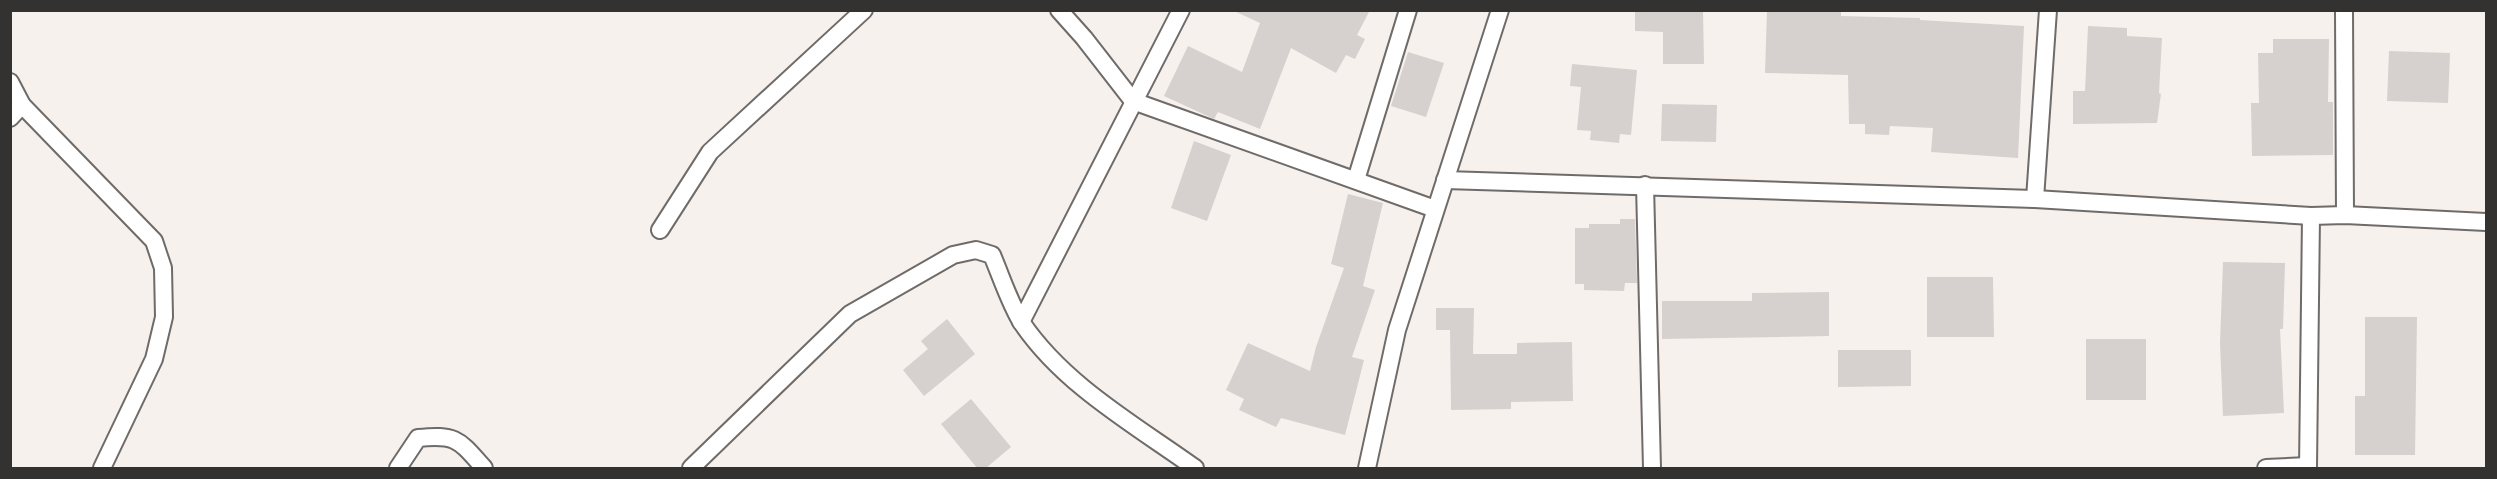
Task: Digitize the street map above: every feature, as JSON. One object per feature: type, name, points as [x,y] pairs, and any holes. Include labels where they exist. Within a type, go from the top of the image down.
[{"type":"street","points":[[660,230],[710,152],[864,10]]},
{"type":"street","points":[[1059,10],[1133,101],[1435,209]]},
{"type":"street","points":[[1021,322],[1181,10]]},
{"type":"street","points":[[1356,180],[1408,10]]},
{"type":"street","points":[[1367,468],[1397,330],[1500,10]]},
{"type":"street","points":[[2035,199],[2048,10]]},
{"type":"street","points":[[2344,10],[2345,215]]},
{"type":"street","points":[[10,82],[22,105],[154,241],[163,268],[164,316],[154,359],[102,468]]},
{"type":"street","points":[[10,118],[22,105]]},
{"type":"street","points":[[1445,180],[2035,199],[2311,216],[2345,215],[2487,222]]},
{"type":"street","points":[[1645,185],[1652,468]]},
{"type":"street","points":[[2266,468],[2308,467],[2311,216]]},
{"type":"street","points":[[690,468],[850,314],[953,255],[976,250],[992,255],[1021,322],[1053,360],[1087,390],[1195,468]]},
{"type":"street","points":[[398,468],[418,438],[442,435],[461,442],[484,468]]},
{"type":"building","points":[[1232,10],[1370,10],[1357,35],[1365,39],[1355,59],[1346,55],[1336,73],[1291,48],[1260,129],[1218,112],[1214,119],[1164,96],[1188,46],[1242,72],[1260,23]]},
{"type":"building","points":[[1635,10],[1703,10],[1704,64],[1663,64],[1663,32],[1635,31]]},
{"type":"building","points":[[1767,10],[1841,10],[1841,16],[1920,18],[1920,20],[2024,26],[2018,158],[1931,152],[1933,128],[1890,126],[1889,135],[1865,134],[1865,124],[1849,124],[1848,75],[1765,73]]},
{"type":"building","points":[[2088,26],[2127,28],[2127,36],[2162,38],[2159,93],[2161,94],[2157,123],[2073,124],[2073,91],[2085,91]]},
{"type":"building","points":[[2273,39],[2329,39],[2328,102],[2333,102],[2333,155],[2252,156],[2251,103],[2259,103],[2258,53],[2273,53]]},
{"type":"building","points":[[2389,51],[2450,53],[2448,103],[2387,101]]},
{"type":"building","points":[[1408,52],[1444,63],[1426,117],[1391,106]]},
{"type":"building","points":[[1572,64],[1637,70],[1631,135],[1620,134],[1619,143],[1590,140],[1591,131],[1577,130],[1581,87],[1570,86]]},
{"type":"building","points":[[1662,104],[1717,105],[1716,142],[1661,141]]},
{"type":"building","points":[[1194,141],[1231,155],[1207,221],[1171,208]]},
{"type":"building","points":[[1348,194],[1383,203],[1363,286],[1375,290],[1352,357],[1364,360],[1345,435],[1281,418],[1276,427],[1239,410],[1244,399],[1226,390],[1248,343],[1310,371],[1316,347],[1344,268],[1331,264]]},
{"type":"building","points":[[1620,219],[1635,219],[1637,283],[1625,283],[1624,291],[1584,290],[1584,284],[1575,284],[1575,228],[1589,228],[1589,224],[1620,224]]},
{"type":"building","points":[[2223,262],[2285,263],[2283,329],[2280,329],[2284,413],[2223,416],[2220,343]]},
{"type":"building","points":[[1927,277],[1993,277],[1994,337],[1927,337]]},
{"type":"building","points":[[1829,292],[1829,336],[1662,339],[1662,301],[1752,301],[1752,293]]},
{"type":"building","points":[[1436,308],[1474,308],[1473,354],[1517,354],[1517,343],[1572,342],[1573,401],[1511,402],[1511,409],[1451,410],[1450,330],[1436,330]]},
{"type":"building","points":[[2365,317],[2417,317],[2415,455],[2355,455],[2355,396],[2365,396]]},
{"type":"building","points":[[947,319],[975,354],[924,396],[903,370],[928,349],[921,341]]},
{"type":"building","points":[[2086,339],[2146,339],[2146,400],[2086,400]]},
{"type":"building","points":[[1838,350],[1911,350],[1911,386],[1838,387]]},
{"type":"building","points":[[971,399],[1011,447],[986,468],[977,468],[941,424]]}]
